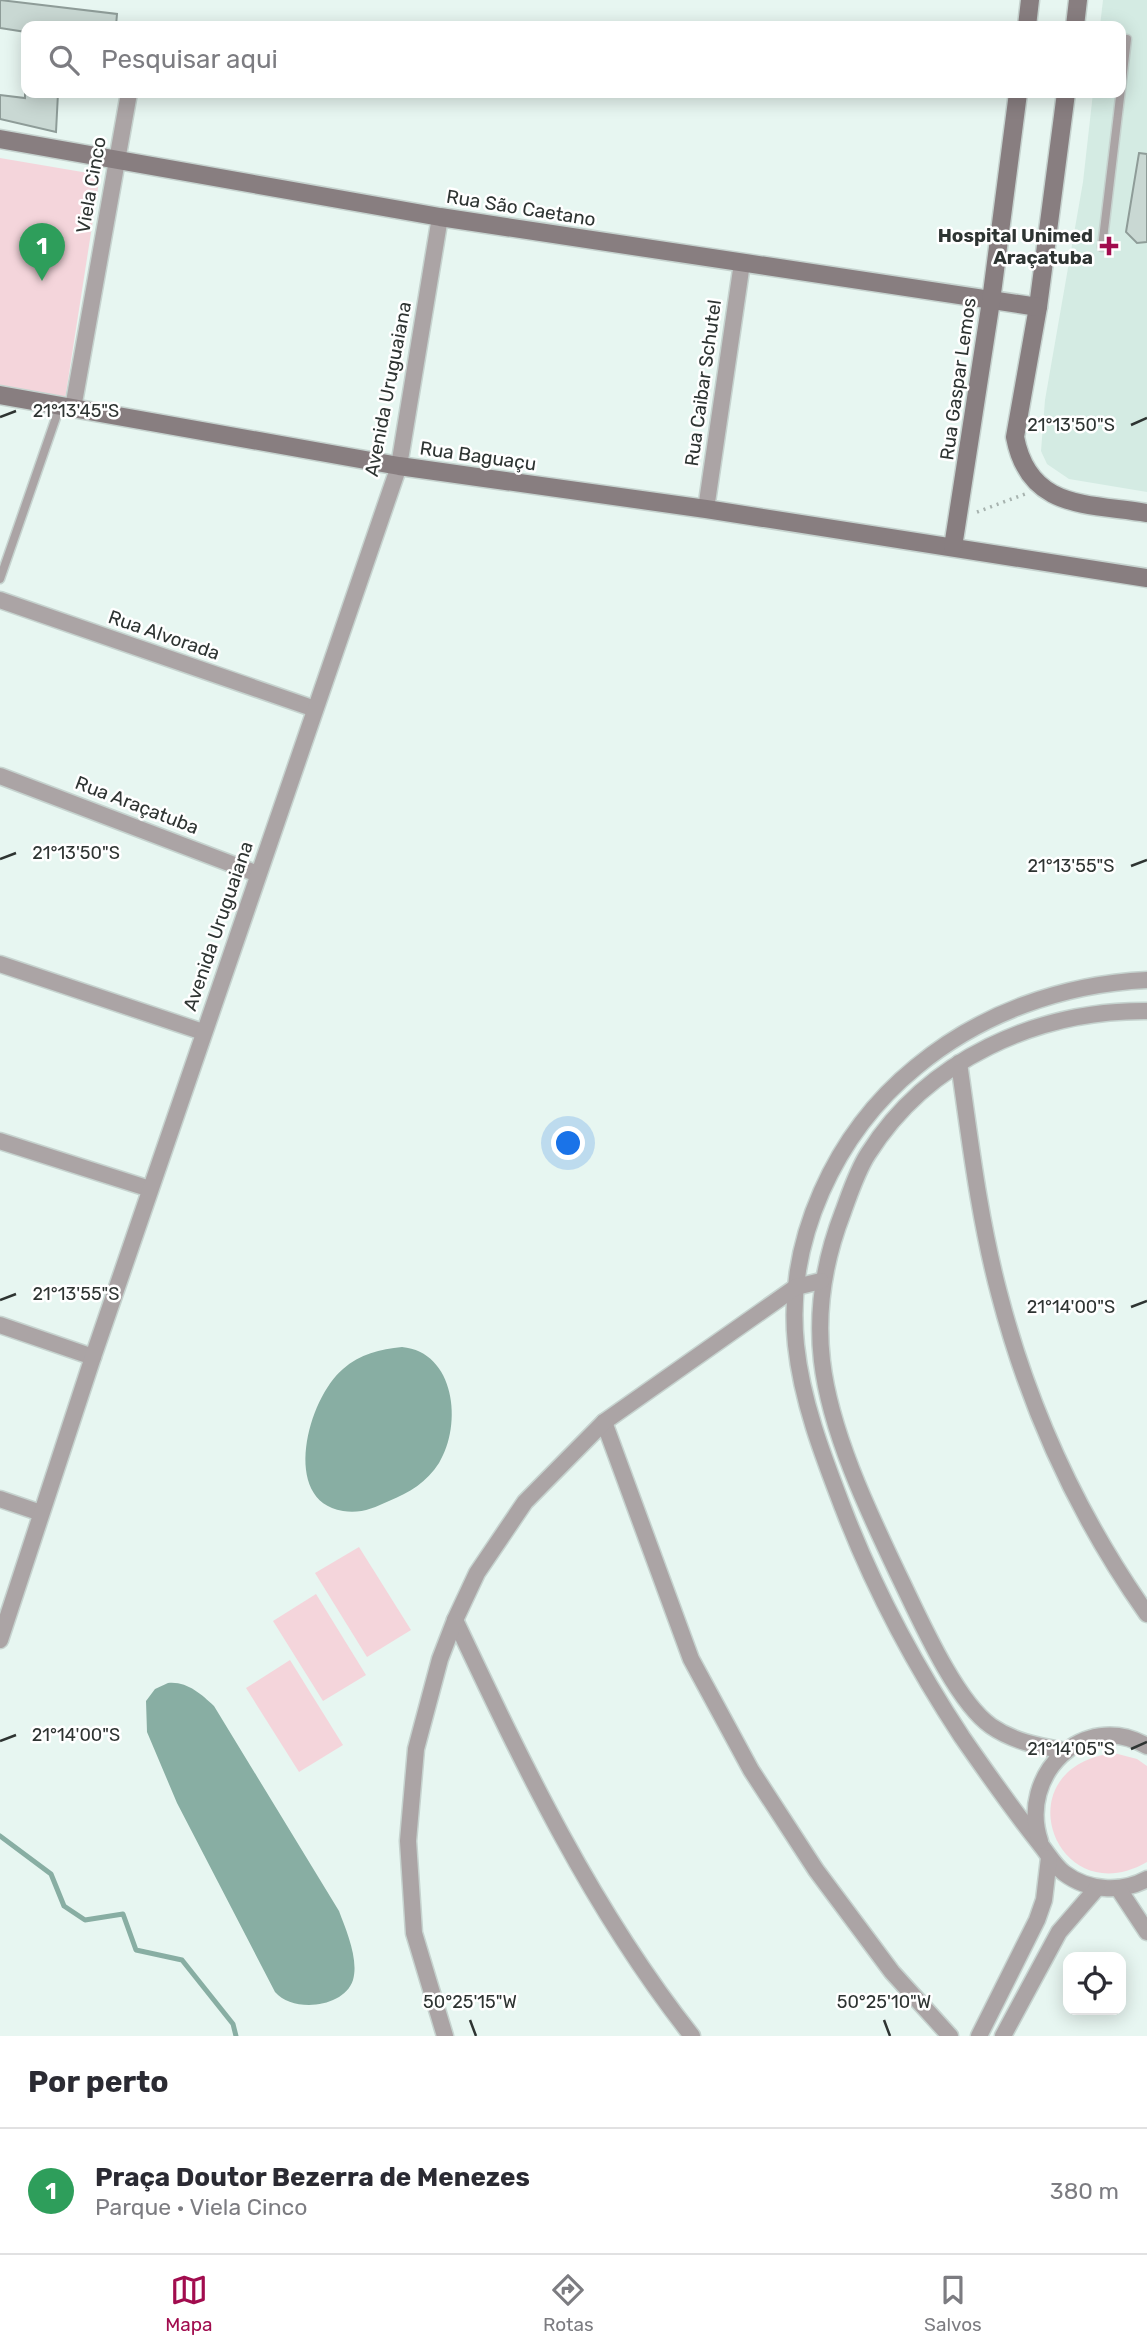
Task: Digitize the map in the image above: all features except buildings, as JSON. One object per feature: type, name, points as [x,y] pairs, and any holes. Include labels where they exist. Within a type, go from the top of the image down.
[{"type":"main road","points":[[1028,21],[1030,0]]},
{"type":"main road","points":[[1076,21],[1078,0]]},
{"type":"main road","name":"Rua Gaspar Lemos","points":[[953,547],[991,301],[1017,98]]},
{"type":"main road","points":[[1065,98],[1038,307],[1015,437],[1019,458],[1041,489],[1072,501],[1147,513]]},
{"type":"main road","name":"Rua São Caetano","points":[[0,139],[440,217],[1038,307]]},
{"type":"main road","name":"Rua Baguaçu","points":[[0,395],[399,466],[706,509],[1147,578]]},
{"type":"street","name":"Viela Cinco","points":[[66,407],[128,98]]},
{"type":"street","name":"Avenida Uruguaiana","points":[[0,1640],[203,1032],[399,466],[440,217]]},
{"type":"street","name":"Rua Caibar Schutel","points":[[706,509],[742,263]]},
{"type":"street","name":"Rua Alvorada","points":[[0,600],[315,709]]},
{"type":"street","name":"Rua Araçatuba","points":[[0,776],[258,874]]},
{"type":"street","points":[[0,964],[203,1032]]},
{"type":"street","points":[[1147,980],[1104,982],[1007,1012],[942,1046],[896,1083],[858,1127],[828,1177],[806,1231],[796,1287],[796,1344],[805,1397],[864,1563],[903,1642],[996,1787],[1046,1852],[1079,1882],[1097,1888],[1118,1888],[1147,1879]]},
{"type":"street","points":[[1066,1751],[1027,1744],[990,1726],[972,1709],[921,1622],[877,1527],[829,1400],[822,1361],[821,1281],[833,1238],[867,1155],[894,1120],[925,1090],[959,1063],[1015,1035],[1075,1016],[1147,1011]]},
{"type":"street","points":[[1007,1012],[1015,1035]]},
{"type":"street","points":[[959,1063],[998,1292],[1022,1370],[1051,1446],[1085,1518],[1147,1614]]},
{"type":"street","points":[[0,1140],[150,1189]]},
{"type":"street","points":[[445,2036],[414,1933],[408,1841],[416,1749],[440,1659],[477,1573],[525,1502],[604,1422],[796,1287],[821,1281]]},
{"type":"street","points":[[0,1325],[93,1357]]},
{"type":"street","points":[[604,1422],[691,1659],[751,1770],[831,1890],[892,1972],[950,2036]]},
{"type":"street","points":[[0,1499],[41,1513]]},
{"type":"street","points":[[455,1619],[544,1807],[601,1907],[663,1999],[692,2036]]},
{"type":"street","points":[[979,2036],[1037,1920],[1046,1890],[1046,1852],[1035,1827],[1035,1805],[1040,1784],[1050,1766],[1066,1751],[1088,1739],[1113,1736],[1138,1741],[1147,1746]]},
{"type":"street","points":[[1003,2036],[1059,1932],[1097,1888]]},
{"type":"street","points":[[1118,1888],[1147,1931]]},
{"type":"lane","points":[[1126,46],[1127,38]]},
{"type":"lane","points":[[1102,247],[1120,98]]},
{"type":"lane","name":"Viela Cinco","points":[[0,579],[66,407]]},
{"type":"path","points":[[958,519],[1041,489]]},
{"type":"shaded area","name":"Hospital Unimed Araçatuba","points":[[1103,0],[1147,0],[1147,492],[1069,479],[1047,464],[1041,451],[1045,400],[1083,182],[1092,98],[1126,98],[1126,21],[1101,21]]},
{"type":"shaded area","points":[[0,158],[100,175],[65,399],[0,387]]},
{"type":"shaded area","points":[[402,1347],[420,1352],[434,1362],[449,1392],[451,1429],[439,1463],[417,1486],[372,1508],[349,1512],[323,1503],[312,1489],[306,1469],[306,1447],[319,1402],[330,1383],[356,1360],[371,1353]]},
{"type":"shaded area","points":[[359,1547],[411,1630],[367,1657],[315,1573]]},
{"type":"shaded area","points":[[316,1594],[366,1675],[323,1701],[273,1621]]},
{"type":"shaded area","points":[[290,1660],[343,1745],[299,1772],[246,1688]]},
{"type":"shaded area","points":[[168,1683],[187,1686],[214,1706],[339,1911],[351,1945],[354,1963],[353,1980],[340,1997],[329,2002],[305,2005],[283,1999],[275,1992],[177,1803],[147,1732],[146,1701],[155,1689]]},
{"type":"shaded area","points":[[1114,1753],[1137,1759],[1147,1766],[1147,1862],[1115,1873],[1087,1869],[1066,1854],[1054,1833],[1051,1808],[1059,1783],[1079,1764]]},
{"type":"waterway","points":[[0,1836],[51,1874],[64,1906],[85,1920],[123,1914],[136,1950],[182,1960],[233,2024],[236,2036]]},
{"type":"place","name":"Hospital Unimed Araçatuba","points":[[1109,246]]},
{"type":"place","name":"Praça Doutor Bezerra de Menezes","points":[[42,281]]}]
